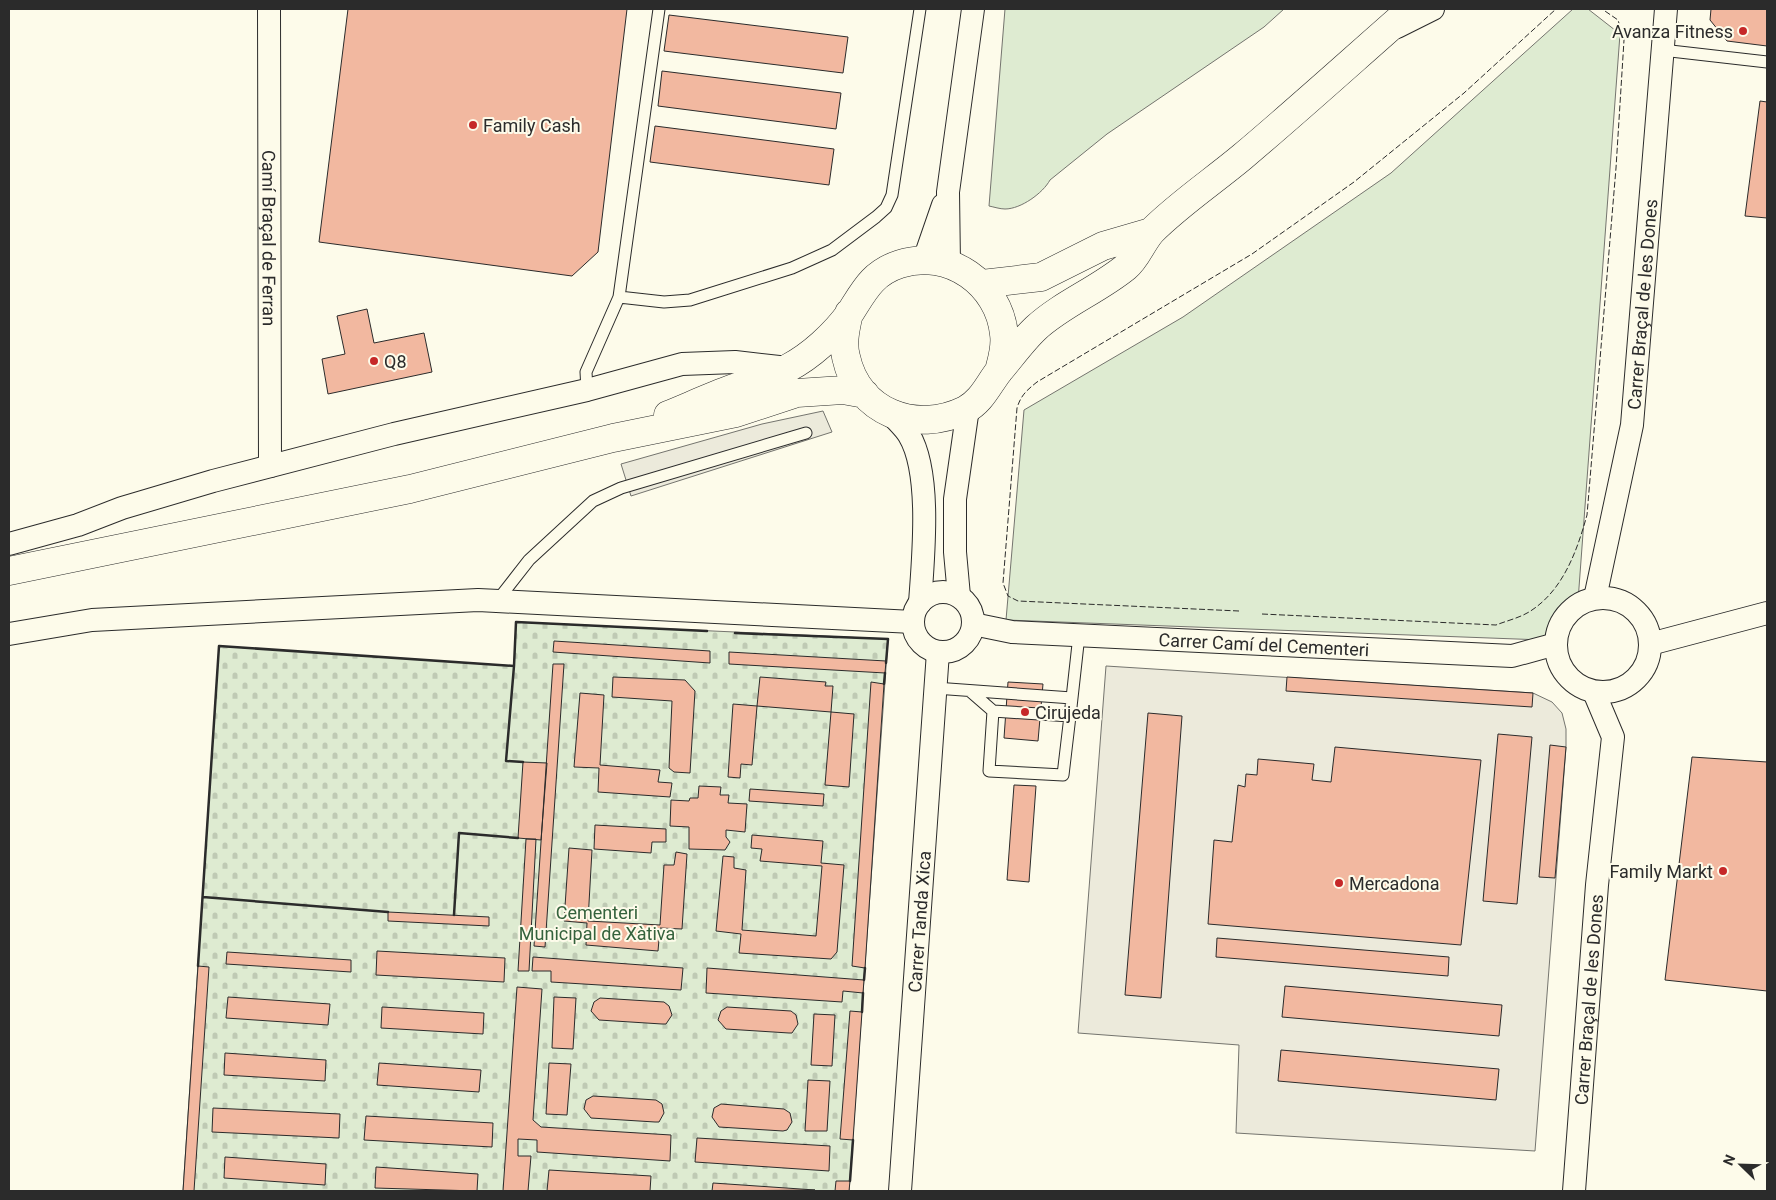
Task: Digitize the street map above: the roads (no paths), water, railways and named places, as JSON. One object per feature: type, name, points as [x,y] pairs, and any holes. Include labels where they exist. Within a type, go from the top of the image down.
[{"type":"main road","points":[[849,313],[845,334],[845,356],[852,376],[864,394],[892,414],[917,421],[944,419],[968,408],[986,393],[998,372],[1036,328],[1128,266],[1150,232],[1240,158],[1411,9]]},
{"type":"main road","points":[[982,284],[1041,277],[1103,246],[1150,232]]},
{"type":"main road","points":[[613,438],[731,389],[788,368],[827,340],[849,313],[861,292],[878,275],[900,264],[936,262],[967,272],[982,284],[994,300],[1003,326],[1004,354],[998,372]]},
{"type":"main road","points":[[9,571],[410,489],[613,438],[736,413],[797,393],[843,390],[864,394]]},
{"type":"street","name":"Camí Braçal de Ferran","points":[[269,9],[270,466]]},
{"type":"street","points":[[936,262],[948,192],[973,9]]},
{"type":"street","points":[[1383,34],[1433,9]]},
{"type":"street","name":"Carrer Braçal de les Dones","points":[[1595,598],[1632,425],[1666,9]]},
{"type":"street","points":[[9,544],[179,491],[270,466],[394,434],[587,390],[682,364],[735,362],[788,368]]},
{"type":"street","points":[[959,596],[955,552],[955,499],[968,408]]},
{"type":"street","points":[[892,414],[910,435],[920,465],[923,509],[917,612],[918,638],[930,649],[938,652],[957,649],[965,642],[973,624],[970,608],[959,596],[938,592],[928,596],[917,612]]},
{"type":"street","points":[[1595,598],[1611,598],[1627,604],[1639,614],[1647,628],[1650,644],[1648,661],[1639,675],[1627,686],[1611,692],[1594,692],[1579,686],[1566,675],[1558,661],[1556,644],[1558,628],[1567,614],[1580,604],[1595,598]]},
{"type":"street","points":[[9,634],[92,620],[487,600],[917,612]]},
{"type":"street","points":[[1650,644],[1767,613]]},
{"type":"street","name":"Carrer Camí del Cementeri","points":[[973,624],[1012,632],[1512,656],[1556,644]]},
{"type":"street","name":"Carrer Tanda Xica","points":[[900,1191],[938,652]]},
{"type":"street","name":"Carrer Braçal de les Dones","points":[[1574,1191],[1597,885],[1613,738],[1594,692]]},
{"type":"lane","points":[[587,390],[586,372],[619,297],[659,9]]},
{"type":"lane","points":[[619,297],[664,302],[690,300],[743,285],[792,268],[832,250],[886,208],[892,195],[920,9]]},
{"type":"lane","points":[[1662,50],[1767,62]]},
{"type":"lane","points":[[487,600],[593,501],[621,488],[806,433]]},
{"type":"lane","points":[[993,711],[989,771],[1063,775],[1079,635]]},
{"type":"lane","points":[[936,688],[1072,698]]},
{"type":"lane","points":[[970,691],[993,711],[1070,716]]},
{"type":"place","name":"Avanza Fitness","points":[[1743,31]]},
{"type":"place","name":"Family Cash","points":[[473,125]]},
{"type":"place","name":"Q8","points":[[374,361]]},
{"type":"place","name":"Cirujeda","points":[[1025,712]]},
{"type":"place","name":"Family Markt","points":[[1723,871]]},
{"type":"place","name":"Mercadona","points":[[1339,883]]},
{"type":"park label","name":"Cementeri Municipal de Xàtiva","points":[[597,922]]}]
